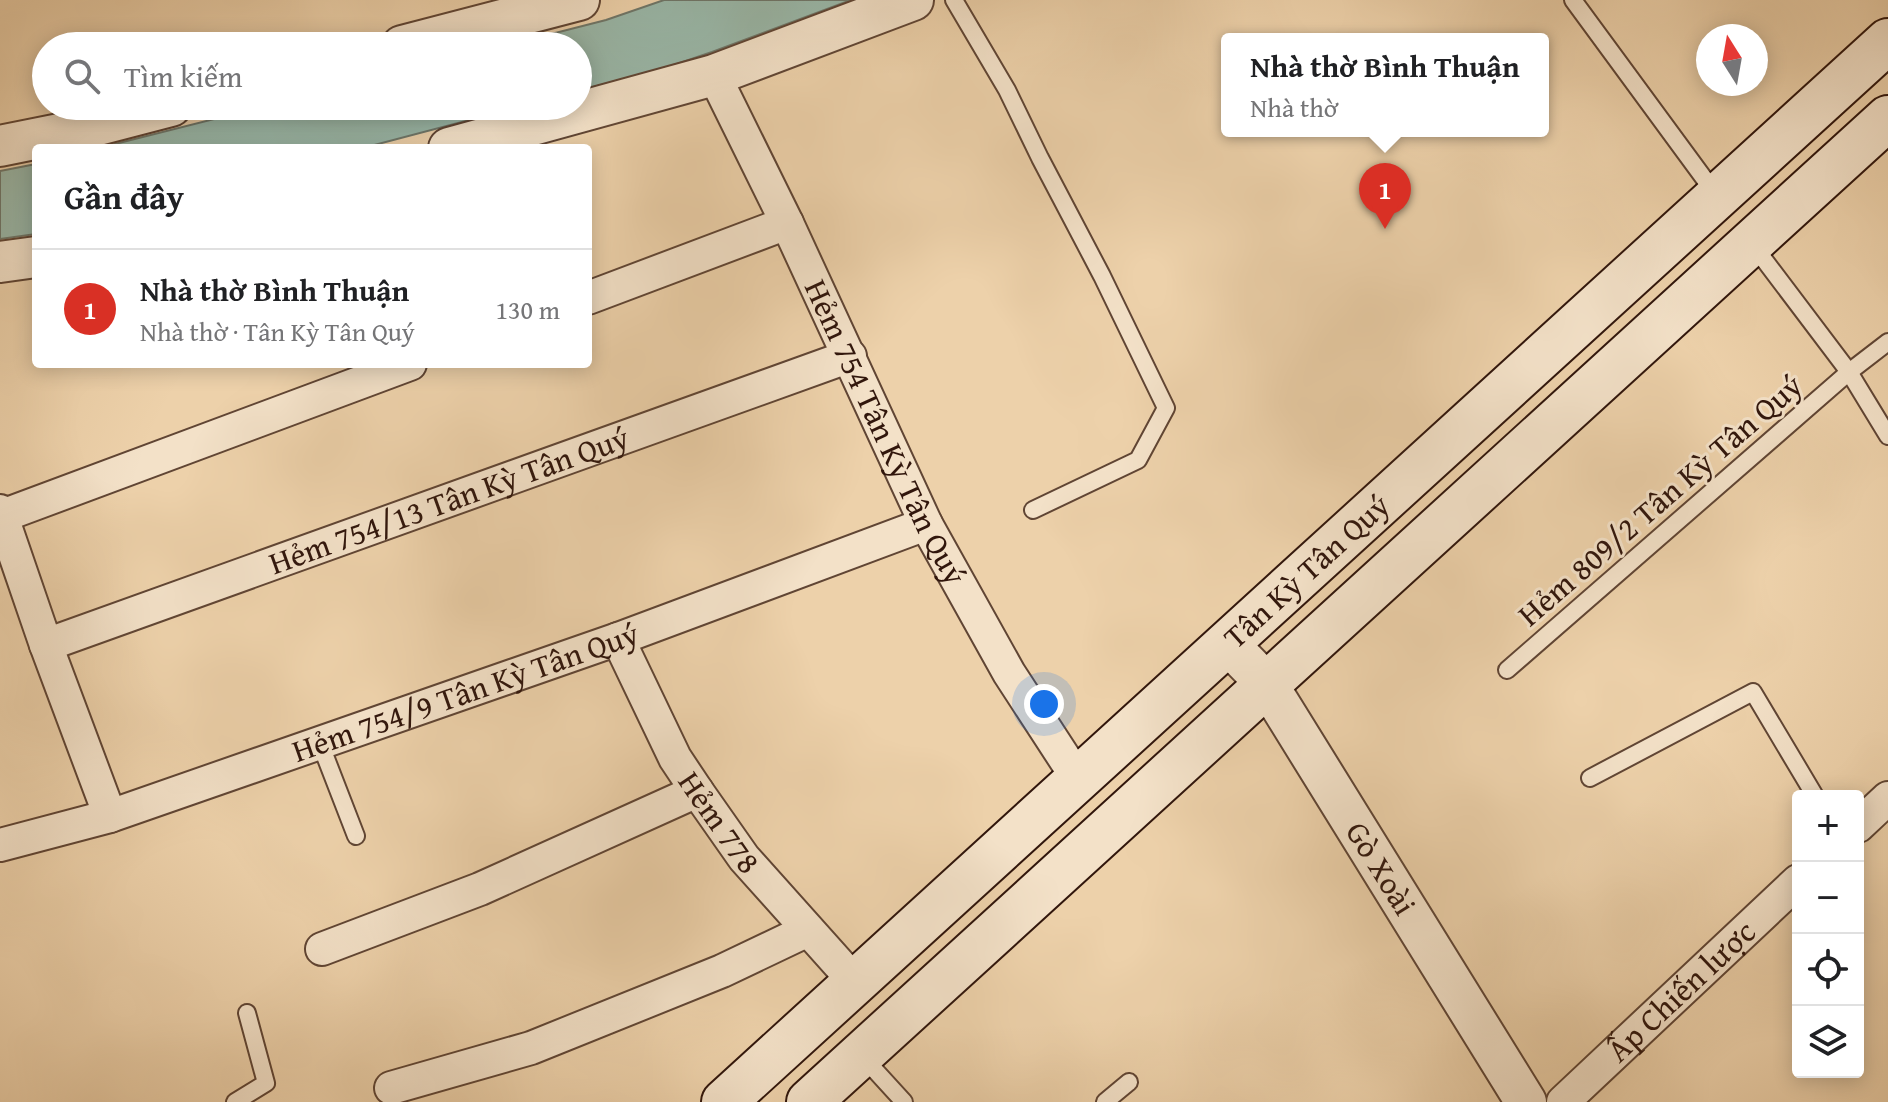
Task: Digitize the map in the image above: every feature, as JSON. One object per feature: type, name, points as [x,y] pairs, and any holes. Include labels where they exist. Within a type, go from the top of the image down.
[{"type":"main road","name":"Tân Kỳ Tân Quý","points":[[724,1102],[1888,41]]},
{"type":"main road","name":"Tân Kỳ Tân Quý","points":[[809,1102],[1888,118]]},
{"type":"street","points":[[456,32],[579,0]]},
{"type":"street","points":[[592,109],[714,75],[913,0]]},
{"type":"street","name":"Hẻm 754 Tân Kỳ Tân Quý","points":[[714,75],[850,356],[926,524],[1009,673],[1078,779]]},
{"type":"street","points":[[0,146],[117,120]]},
{"type":"street","points":[[464,144],[551,120]]},
{"type":"street","points":[[592,296],[787,223]]},
{"type":"street","points":[[0,262],[32,258]]},
{"type":"street","name":"Hẻm 754/13 Tân Kỳ Tân Quý","points":[[46,645],[850,356]]},
{"type":"street","points":[[110,816],[1,514],[399,368]]},
{"type":"street","name":"Hẻm 754/9 Tân Kỳ Tân Quý","points":[[0,845],[110,816],[618,639],[926,524]]},
{"type":"street","name":"Hẻm 778","points":[[618,639],[675,758],[697,791],[744,858],[855,982]]},
{"type":"street","name":"Gò Xoài","points":[[1227,643],[1267,684],[1526,1102]]},
{"type":"street","points":[[322,949],[480,889],[697,791]]},
{"type":"street","points":[[1864,820],[1888,798]]},
{"type":"street","name":"Ấp Chiến lược","points":[[1563,1102],[1792,887]]},
{"type":"street","points":[[391,1088],[531,1048],[722,971],[808,930]]},
{"type":"lane","points":[[954,0],[1007,90],[1166,408],[1138,460],[1033,510]]},
{"type":"lane","points":[[1573,0],[1717,196]]},
{"type":"lane","points":[[1752,242],[1849,372],[1888,436]]},
{"type":"lane","name":"Hẻm 809/2 Tân Kỳ Tân Quý","points":[[1507,670],[1849,372],[1888,342]]},
{"type":"lane","points":[[1590,778],[1753,692],[1811,790]]},
{"type":"lane","points":[[320,743],[356,836]]},
{"type":"lane","points":[[235,1102],[266,1083],[247,1013]]},
{"type":"lane","points":[[861,1055],[904,1102]]},
{"type":"lane","points":[[1105,1102],[1129,1082]]},
{"type":"shaded area","points":[[664,0],[851,0],[662,69],[592,87],[592,32],[559,32]]},
{"type":"shaded area","points":[[210,120],[469,120],[378,144],[115,144]]},
{"type":"shaded area","points":[[32,165],[32,235],[0,239],[0,171]]},
{"type":"place","name":"Nhà thờ Bình Thuận","points":[[1385,229]]}]
